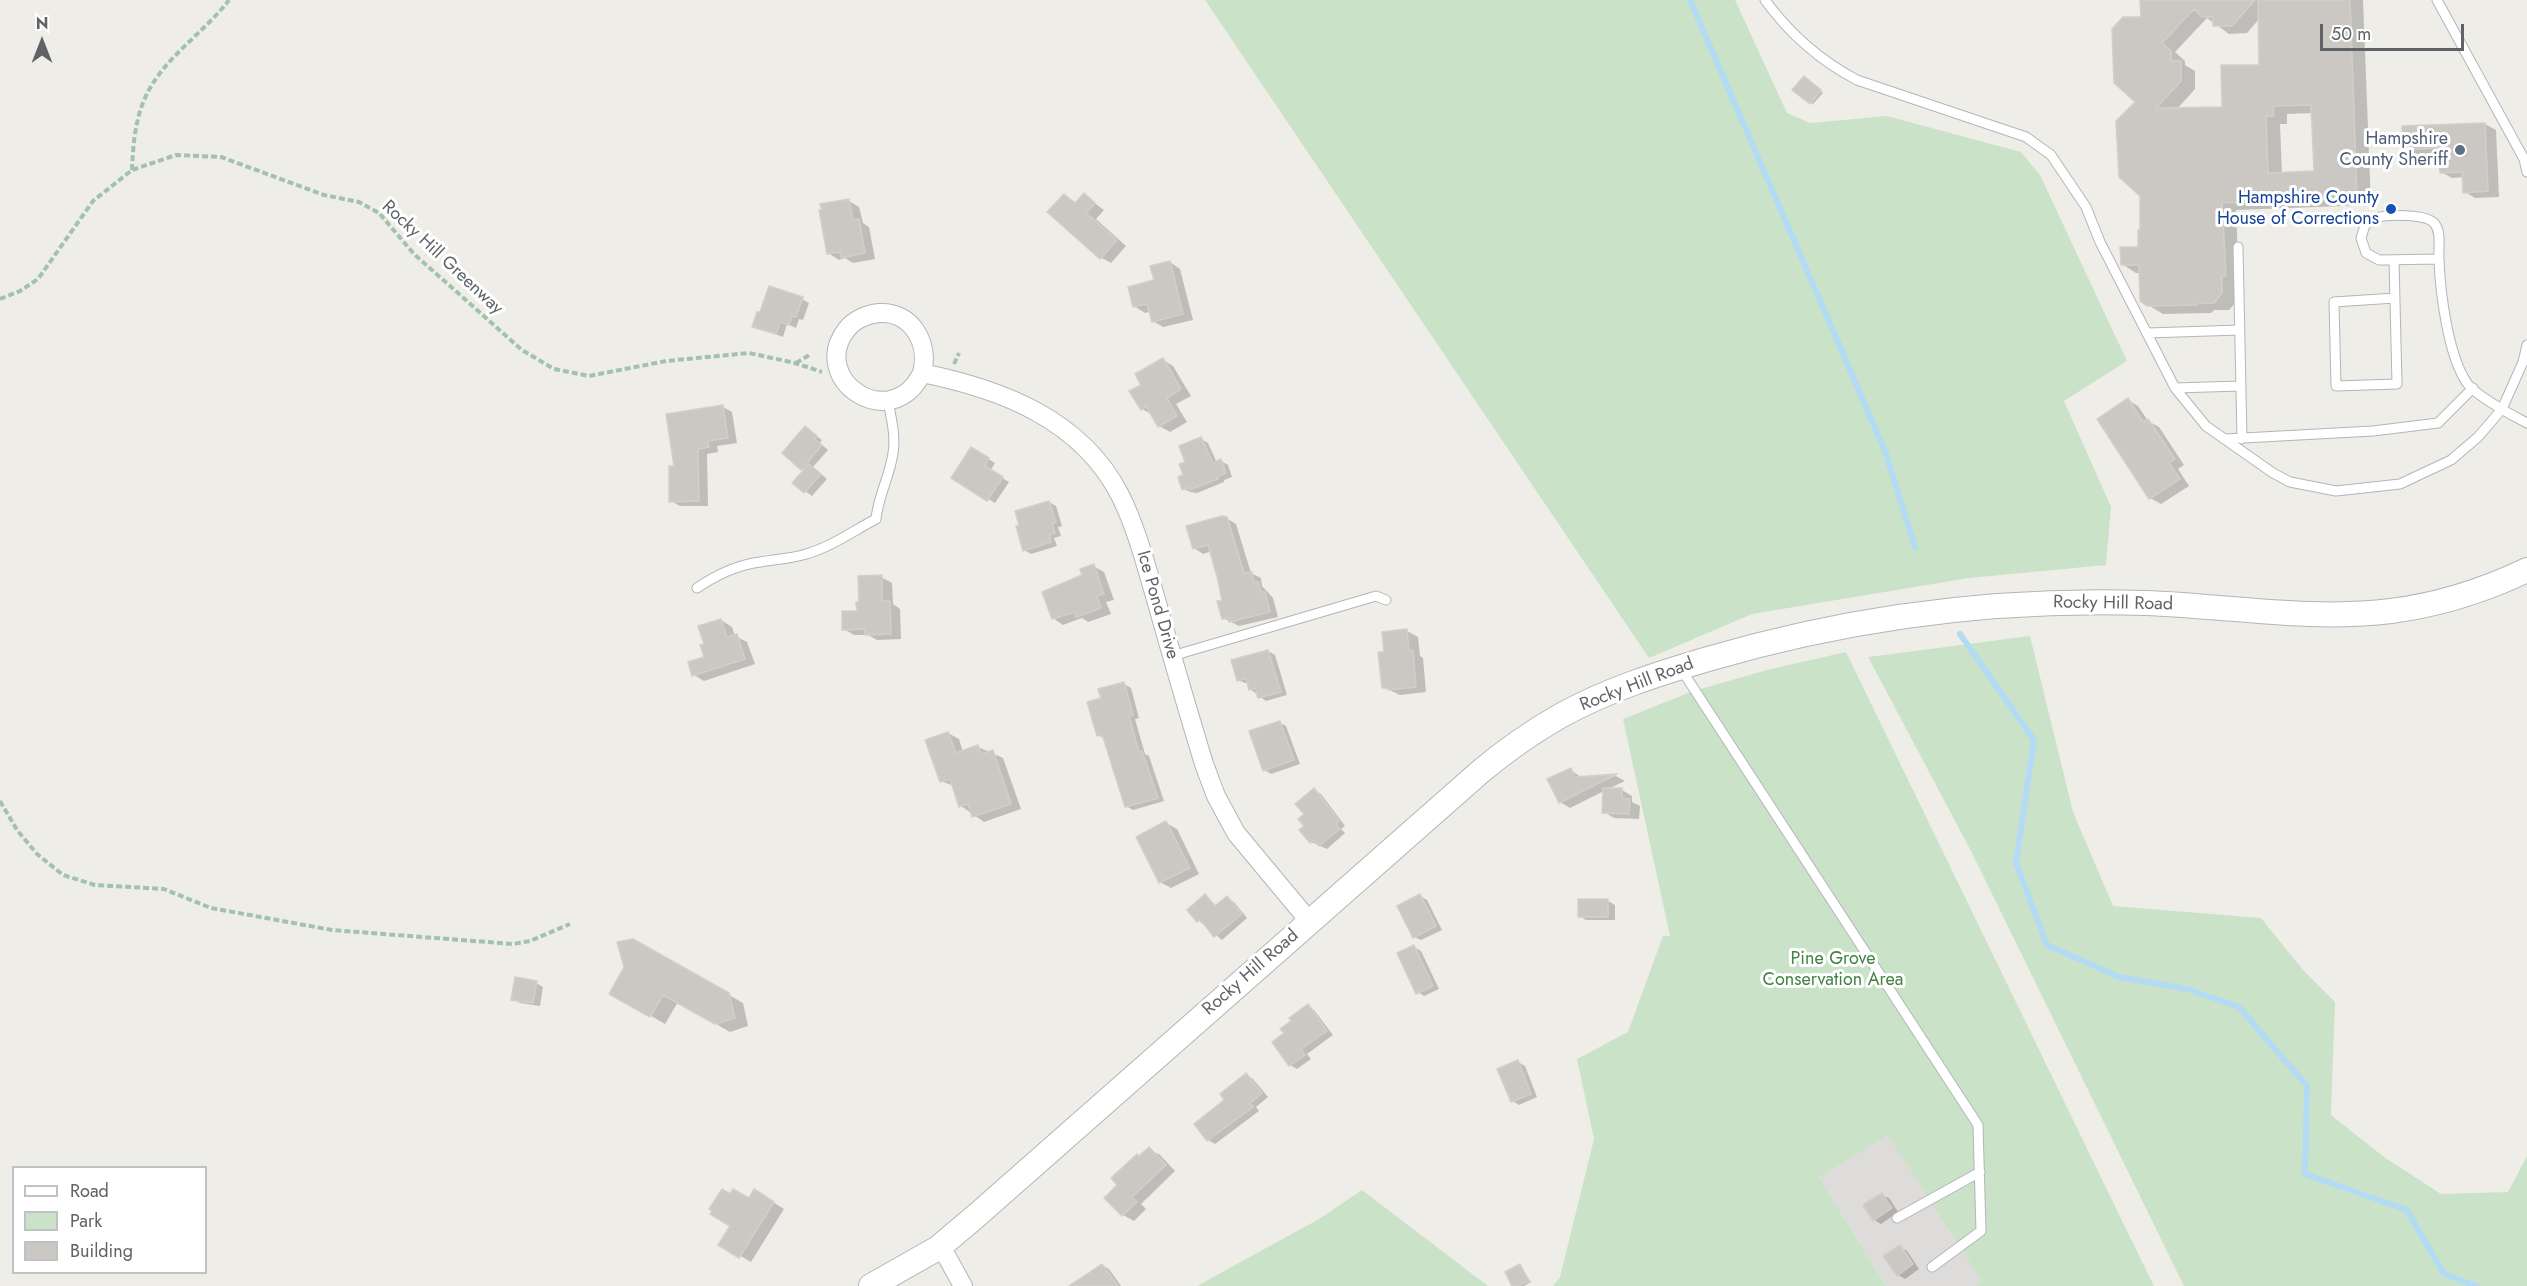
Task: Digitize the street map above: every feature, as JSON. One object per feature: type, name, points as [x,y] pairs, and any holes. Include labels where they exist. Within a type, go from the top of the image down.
[{"type":"main road","name":"Rocky Hill Road","points":[[872,1286],[938,1248],[976,1216],[1480,772],[1533,732],[1616,689],[1680,667],[1823,629],[1942,610],[2070,601],[2149,603],[2330,614],[2391,611],[2458,596],[2500,583],[2527,570]]},
{"type":"street","points":[[878,313],[900,317],[917,331],[925,351],[922,373],[909,391],[888,401],[874,401],[861,396],[850,388],[842,377],[837,357],[843,335],[858,320],[878,313]]},
{"type":"street","name":"Ice Pond Drive","points":[[922,373],[969,383],[1015,399],[1055,422],[1084,448],[1118,492],[1128,512],[1215,796],[1236,832],[1310,922]]},
{"type":"street","points":[[938,1248],[947,1257],[963,1286]]},
{"type":"lane","points":[[1765,0],[1806,45],[1835,69],[1857,80],[2026,137],[2051,155],[2086,207],[2100,242],[2175,388],[2206,426],[2272,473],[2290,482],[2336,491],[2400,484],[2451,460],[2478,437],[2502,409],[2523,362],[2527,345]]},
{"type":"lane","points":[[2437,0],[2524,159],[2527,172]]},
{"type":"lane","points":[[2439,259],[2379,261],[2366,253],[2361,238],[2365,225],[2378,217],[2422,216],[2434,223],[2439,234],[2439,259],[2448,333],[2458,367],[2467,384],[2502,409],[2527,423]]},
{"type":"lane","points":[[2238,247],[2242,439]]},
{"type":"lane","points":[[2394,260],[2395,298],[2397,384],[2336,386],[2334,302],[2395,298]]},
{"type":"lane","points":[[2147,333],[2240,330]]},
{"type":"lane","points":[[2175,388],[2241,386]]},
{"type":"lane","points":[[2225,440],[2373,431],[2438,423],[2473,388]]},
{"type":"lane","points":[[697,588],[712,578],[733,569],[758,562],[804,555],[876,519],[878,501],[893,453],[892,423],[888,401]]},
{"type":"lane","points":[[1172,656],[1376,596],[1386,600]]},
{"type":"lane","points":[[1680,667],[1978,1125],[1981,1231],[1932,1267]]},
{"type":"lane","points":[[1897,1218],[1980,1172]]},
{"type":"path","points":[[132,170],[134,141],[145,98],[160,74],[229,0]]},
{"type":"path","name":"Rocky Hill Greenway","points":[[0,299],[20,291],[38,279],[93,201],[132,170],[176,155],[221,157],[324,195],[359,202],[379,213],[414,254],[522,350],[554,369],[589,376],[666,361],[749,353],[795,363],[842,377]]},
{"type":"path","points":[[795,363],[811,354]]},
{"type":"path","points":[[0,801],[16,830],[37,854],[63,875],[95,885],[164,890],[211,908],[332,930],[513,944],[530,941],[570,924]]},
{"type":"shaded area","points":[[1932,1107],[2034,1286],[1886,1286],[1819,1177]]},
{"type":"green space","points":[[1205,0],[1735,0],[1787,113],[1810,123],[1887,116],[2021,152],[2040,175],[2127,361],[2064,401],[2111,507],[2106,565],[1969,578],[1752,614],[1649,658]]},
{"type":"green space","points":[[2030,636],[2073,812],[2113,906],[2261,918],[2303,970],[2335,1002],[2331,1115],[2384,1157],[2441,1194],[2508,1192],[2527,1156],[2527,1286],[2184,1286],[1971,851],[1868,657]]},
{"type":"green space","name":"Pine Grove Conservation Area","points":[[1846,652],[2154,1286],[1976,1286],[1982,1281],[1888,1135],[1819,1177],[1886,1286],[1553,1286],[1560,1277],[1594,1139],[1577,1059],[1628,1032],[1663,936],[1670,936],[1623,719],[1693,691],[1771,669]]},
{"type":"green space","points":[[1362,1190],[1488,1286],[1197,1286],[1319,1219]]},
{"type":"building","points":[[2140,0],[2255,0],[2232,26],[2213,26],[2213,17],[2202,17],[2194,9],[2162,43],[2171,51],[2171,61],[2181,61],[2181,81],[2156,108],[2222,107],[2221,65],[2259,65],[2258,0],[2350,0],[2357,198],[2222,203],[2226,276],[2222,276],[2222,293],[2214,303],[2147,306],[2140,301],[2139,265],[2121,265],[2120,247],[2138,247],[2140,196],[2119,177],[2116,121],[2135,102],[2114,83],[2112,29],[2123,17],[2141,17]],"holes":[[[2311,105],[2314,171],[2268,173],[2266,116],[2274,116],[2273,106]]]},
{"type":"building","points":[[1804,76],[1821,90],[1810,104],[1792,90]]},
{"type":"building","points":[[2485,123],[2488,191],[2463,193],[2462,172],[2440,173],[2438,148],[2403,150],[2402,126]]},
{"type":"building","points":[[1084,193],[1095,203],[1086,213],[1117,240],[1100,259],[1047,212],[1064,194],[1075,203]]},
{"type":"building","points":[[849,199],[853,220],[859,219],[865,253],[841,258],[840,252],[827,254],[819,210],[822,210],[820,204]]},
{"type":"building","points":[[1170,261],[1183,314],[1152,322],[1147,304],[1133,307],[1128,287],[1154,280],[1150,266]]},
{"type":"building","points":[[769,286],[803,297],[796,317],[792,316],[789,325],[780,322],[776,334],[752,327]]},
{"type":"building","points":[[1163,358],[1181,389],[1167,398],[1177,416],[1158,427],[1146,406],[1141,410],[1129,391],[1141,385],[1135,374]]},
{"type":"building","points":[[2128,398],[2143,422],[2148,419],[2175,459],[2169,463],[2180,479],[2149,499],[2097,419]]},
{"type":"building","points":[[723,405],[728,438],[708,441],[709,447],[698,449],[699,501],[669,502],[669,466],[674,466],[666,414]]},
{"type":"building","points":[[805,426],[817,436],[814,439],[822,445],[801,470],[782,453]]},
{"type":"building","points":[[1201,437],[1213,463],[1221,459],[1226,473],[1218,476],[1218,479],[1189,490],[1188,487],[1182,490],[1178,477],[1183,475],[1179,464],[1185,462],[1179,446]]},
{"type":"building","points":[[971,447],[989,458],[985,466],[1003,477],[987,501],[951,478]]},
{"type":"building","points":[[809,464],[821,474],[804,493],[792,483]]},
{"type":"building","points":[[1049,501],[1056,522],[1052,524],[1055,533],[1049,535],[1051,542],[1023,551],[1016,526],[1019,525],[1015,511]]},
{"type":"building","points":[[1222,516],[1227,517],[1244,573],[1252,572],[1254,583],[1258,582],[1261,592],[1265,592],[1270,612],[1229,622],[1228,618],[1222,619],[1217,601],[1222,601],[1208,545],[1193,549],[1186,526]]},
{"type":"building","points":[[1094,564],[1104,594],[1097,596],[1101,608],[1076,617],[1075,612],[1052,619],[1042,592],[1082,575],[1080,569]]},
{"type":"building","points":[[882,575],[882,601],[890,601],[891,634],[865,635],[865,629],[842,630],[842,611],[857,611],[858,576]]},
{"type":"building","points":[[721,619],[727,637],[737,634],[745,659],[692,676],[688,662],[704,657],[700,645],[704,644],[698,626]]},
{"type":"building","points":[[1407,629],[1409,651],[1413,650],[1416,687],[1388,690],[1388,688],[1382,688],[1378,652],[1384,652],[1382,632]]},
{"type":"building","points":[[1268,650],[1281,692],[1258,698],[1255,688],[1249,690],[1246,678],[1237,681],[1231,660]]},
{"type":"building","points":[[1124,682],[1133,715],[1129,716],[1139,752],[1142,751],[1158,798],[1125,807],[1102,734],[1097,736],[1087,702],[1101,698],[1098,689]]},
{"type":"building","points":[[1280,721],[1294,760],[1263,771],[1249,731]]},
{"type":"building","points":[[948,732],[956,753],[978,745],[981,754],[993,750],[1011,804],[972,817],[968,804],[959,807],[950,779],[940,782],[925,740]]},
{"type":"building","points":[[1571,768],[1575,777],[1617,774],[1559,803],[1547,779]]},
{"type":"building","points":[[1314,788],[1339,821],[1336,824],[1340,829],[1319,846],[1314,840],[1310,843],[1299,830],[1304,826],[1298,819],[1304,814],[1295,804]]},
{"type":"building","points":[[1603,788],[1622,788],[1622,798],[1630,799],[1629,814],[1602,813]]},
{"type":"building","points":[[1166,821],[1190,868],[1159,883],[1136,837]]},
{"type":"building","points":[[1205,894],[1215,906],[1227,896],[1242,914],[1214,937],[1200,919],[1197,922],[1187,910]]},
{"type":"building","points":[[1420,894],[1436,926],[1413,938],[1397,906]]},
{"type":"building","points":[[1578,899],[1608,899],[1608,917],[1578,917]]},
{"type":"building","points":[[633,939],[729,993],[735,1018],[715,1024],[663,995],[650,1017],[609,994],[624,967],[617,942]]},
{"type":"building","points":[[1414,945],[1433,986],[1416,994],[1397,953]]},
{"type":"building","points":[[515,977],[537,981],[533,1003],[511,1000]]},
{"type":"building","points":[[1308,1004],[1327,1031],[1301,1049],[1305,1055],[1289,1066],[1272,1042],[1284,1033],[1280,1029],[1291,1021],[1289,1018]]},
{"type":"building","points":[[1518,1060],[1531,1094],[1511,1102],[1497,1069]]},
{"type":"building","points":[[1246,1073],[1262,1093],[1250,1103],[1253,1107],[1207,1141],[1194,1124],[1224,1100],[1220,1094]]},
{"type":"building","points":[[1149,1147],[1166,1165],[1132,1197],[1137,1202],[1122,1216],[1104,1198],[1117,1185],[1111,1178],[1137,1154],[1139,1156]]},
{"type":"building","points":[[722,1189],[730,1194],[733,1189],[749,1198],[754,1189],[774,1202],[739,1258],[718,1245],[730,1226],[710,1214],[712,1211],[709,1209]]},
{"type":"building","points":[[1882,1193],[1892,1208],[1873,1221],[1863,1205]]},
{"type":"building","points":[[1900,1245],[1913,1264],[1897,1276],[1883,1256]]},
{"type":"building","points":[[1102,1264],[1118,1286],[1069,1286]]},
{"type":"building","points":[[1520,1264],[1529,1281],[1512,1286],[1505,1272]]},
{"type":"waterway","points":[[1690,0],[1885,451],[1915,547]]},
{"type":"waterway","points":[[1960,634],[2034,740],[2016,863],[2047,945],[2119,977],[2187,989],[2239,1007],[2307,1086],[2305,1174],[2407,1210],[2444,1274],[2476,1286]]},
{"type":"place","name":"Hampshire County Sheriff","points":[[2460,150]]},
{"type":"place","name":"Hampshire County House of Corrections","points":[[2391,209]]}]
